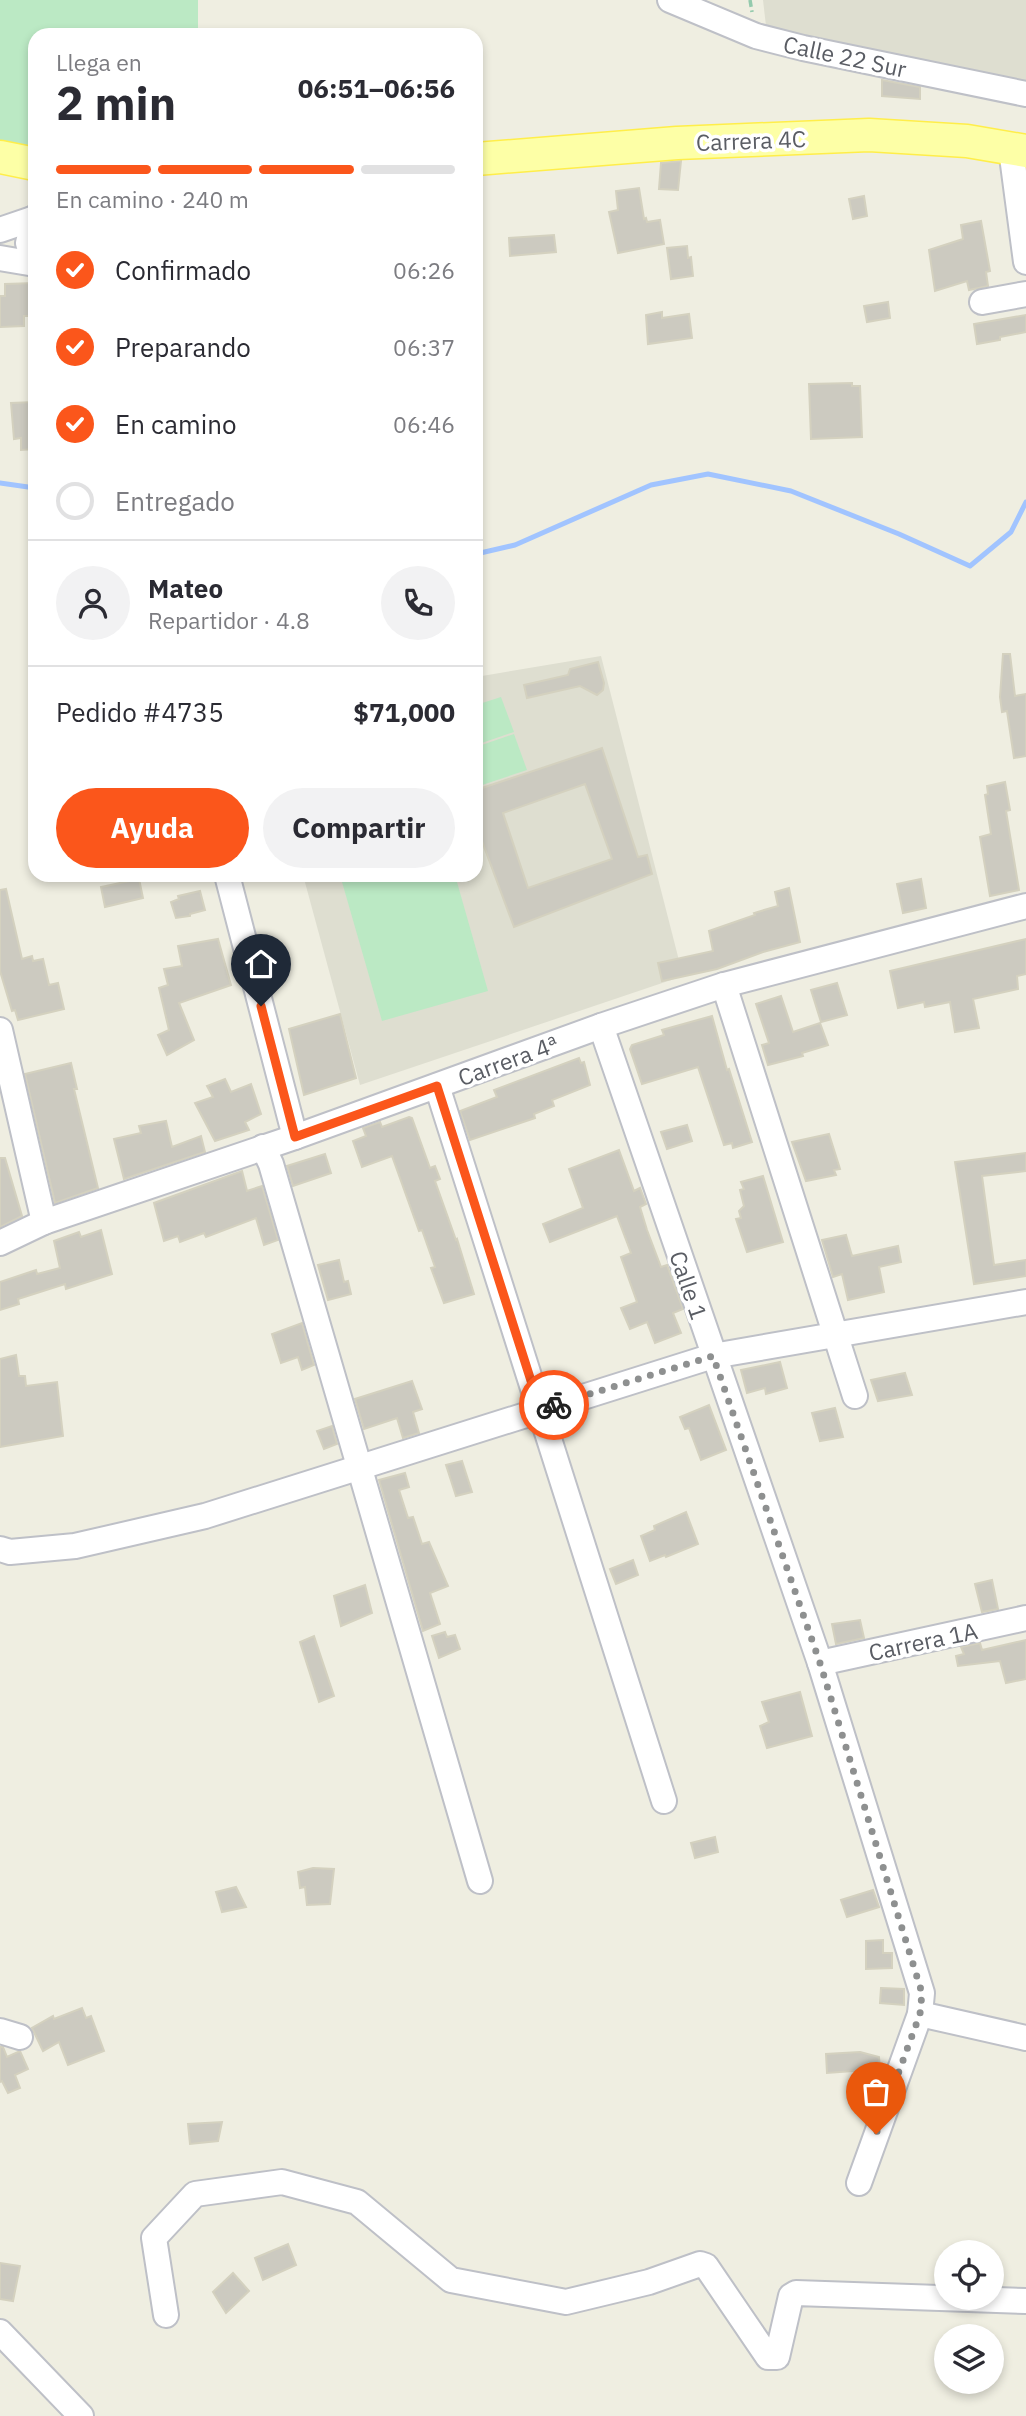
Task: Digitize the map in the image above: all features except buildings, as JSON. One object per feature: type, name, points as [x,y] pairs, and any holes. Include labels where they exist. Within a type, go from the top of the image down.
[{"type":"main road","name":"Carrera 4C","points":[[483,158],[677,143],[869,135],[967,141],[1018,150]]},
{"type":"main road","points":[[0,157],[28,164]]},
{"type":"street","name":"Calle 22 Sur","points":[[670,0],[767,39],[1026,94]]},
{"type":"street","points":[[1018,150],[1026,262]]},
{"type":"street","points":[[0,230],[28,220]]},
{"type":"street","points":[[0,258],[28,263]]},
{"type":"street","points":[[982,302],[1026,294]]},
{"type":"street","points":[[229,882],[295,1137]]},
{"type":"street","name":"Carrera 4ª","points":[[0,1243],[44,1222],[295,1137],[724,985],[1026,906]]},
{"type":"street","points":[[724,985],[855,1396]]},
{"type":"street","name":"Calle 1","points":[[601,1027],[820,1663],[922,1993],[920,2014],[859,2183]]},
{"type":"street","points":[[0,1030],[44,1222]]},
{"type":"street","points":[[437,1086],[664,1801]]},
{"type":"street","points":[[263,1147],[271,1164],[361,1467],[480,1881]]},
{"type":"street","points":[[0,1549],[10,1552],[75,1546],[205,1516],[713,1356],[1026,1302]]},
{"type":"street","name":"Carrera 1A","points":[[820,1663],[1026,1618]]},
{"type":"street","points":[[920,2014],[1026,2038]]},
{"type":"street","points":[[166,2315],[154,2238],[195,2194],[282,2182],[357,2202],[451,2280],[566,2302],[649,2282],[700,2264],[706,2266],[768,2357],[774,2358],[777,2357],[791,2296],[796,2293],[1026,2301]]},
{"type":"street","points":[[0,2332],[81,2416]]},
{"type":"shaded area","points":[[763,0],[1026,0],[1026,92],[766,26]]},
{"type":"shaded area","points":[[601,656],[683,976],[360,1085],[305,882],[483,882],[483,676]]},
{"type":"green space","points":[[0,0],[198,0],[198,28],[28,28],[28,176],[0,174]]},
{"type":"green space","points":[[501,697],[514,732],[483,743],[483,703]]},
{"type":"green space","points":[[514,734],[527,770],[483,785],[483,745]]},
{"type":"green space","points":[[342,882],[457,882],[488,991],[382,1021]]},
{"type":"waterway","points":[[483,552],[515,545],[651,485],[708,474],[791,491],[970,566],[1011,532],[1026,502]]},
{"type":"waterway","points":[[0,483],[28,487]]},
{"type":"way so far","points":[[554,1405],[713,1356],[820,1663],[922,1993],[920,2014],[876,2134]]},
{"type":"route","points":[[261,1006],[295,1137],[437,1086],[540,1409],[554,1405]]}]
